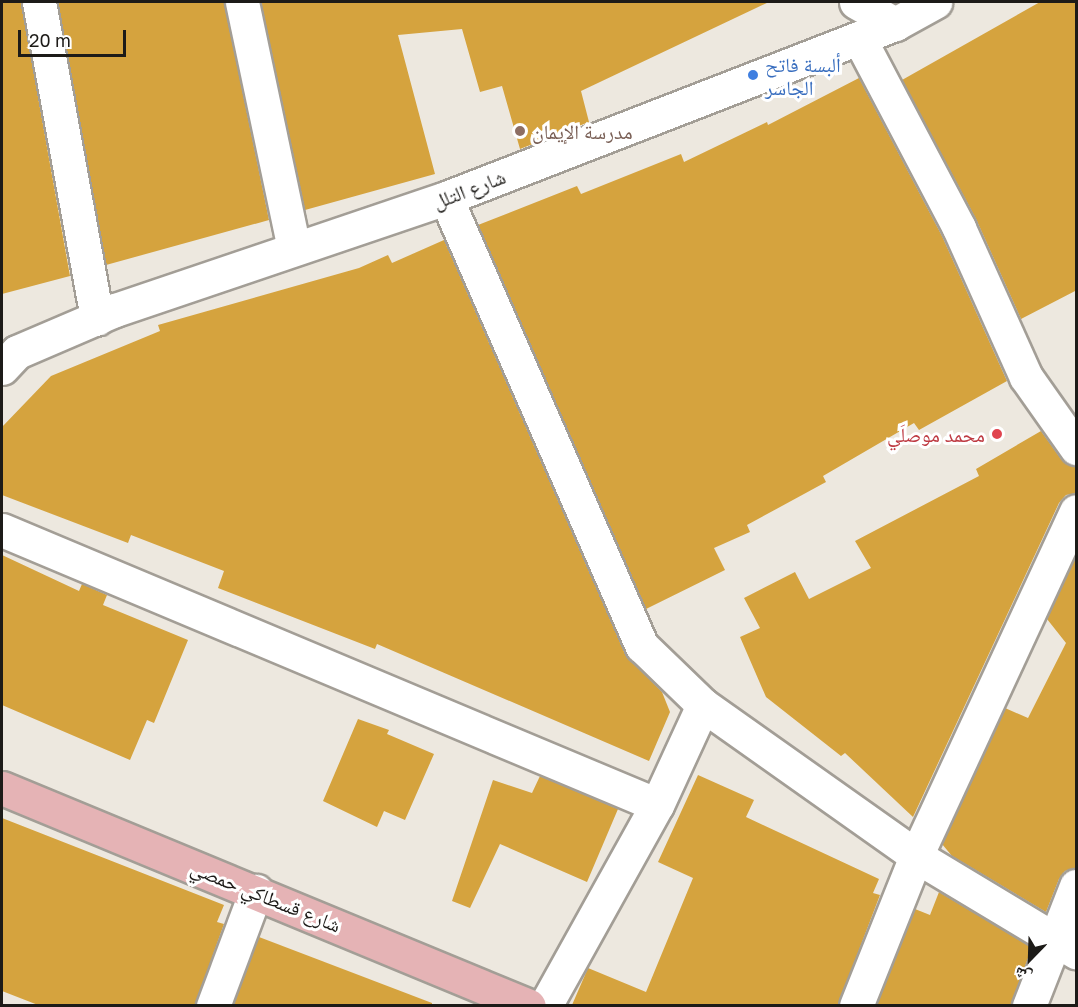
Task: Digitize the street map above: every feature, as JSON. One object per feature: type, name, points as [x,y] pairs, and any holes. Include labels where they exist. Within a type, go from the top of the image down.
[{"type":"main road","name":"شارع قسطاكي حمصي","points":[[2,788],[529,1005]]},
{"type":"street","points":[[39,2],[97,319]]},
{"type":"street","points":[[242,2],[294,249]]},
{"type":"street","points":[[856,2],[896,24]]},
{"type":"street","name":"شارع التلل","points":[[7,356],[97,319],[446,198],[896,24],[935,2]]},
{"type":"street","points":[[859,38],[959,228],[1026,377],[1077,448]]},
{"type":"street","points":[[446,198],[642,646],[703,705],[916,856],[1066,946]]},
{"type":"street","points":[[856,1005],[916,856],[1077,511]]},
{"type":"street","points":[[2,530],[657,805]]},
{"type":"street","points":[[546,1005],[657,805],[703,705]]},
{"type":"street","points":[[1029,1005],[1066,946],[1077,886]]},
{"type":"street","points":[[213,1005],[256,891]]},
{"type":"building","points":[[2,2],[21,2],[70,276],[2,294]]},
{"type":"building","points":[[58,2],[224,2],[269,220],[106,265]]},
{"type":"building","points":[[261,2],[769,2],[581,91],[589,122],[520,149],[502,86],[480,92],[462,29],[398,35],[435,174],[305,210]]},
{"type":"building","points":[[1040,2],[1077,2],[1077,290],[1021,319],[976,219],[902,80]]},
{"type":"building","points":[[859,78],[942,236],[1007,381],[919,430],[914,423],[823,476],[826,482],[747,525],[750,532],[714,548],[725,570],[646,609],[478,225],[577,186],[581,194],[681,154],[684,162],[767,122],[768,125]]},
{"type":"building","points":[[444,240],[625,654],[662,692],[670,712],[649,761],[377,644],[375,649],[218,588],[224,571],[131,535],[128,543],[2,495],[2,427],[51,376],[160,331],[158,325],[359,268],[388,255],[392,263]]},
{"type":"building","points":[[1041,431],[1061,459],[1077,468],[1077,493],[1066,495],[1059,503],[913,817],[845,753],[841,756],[766,697],[740,637],[760,628],[744,598],[795,572],[809,599],[871,568],[855,541],[979,476],[976,469]]},
{"type":"building","points":[[1077,554],[1077,868],[1065,871],[1059,879],[1046,912],[952,856],[942,844],[1005,708],[1028,718],[1066,643],[1047,619]]},
{"type":"building","points":[[2,555],[79,591],[82,584],[107,595],[103,605],[188,640],[154,723],[147,720],[130,760],[2,705]]},
{"type":"building","points":[[358,719],[389,730],[387,734],[434,754],[405,820],[384,811],[377,827],[323,801]]},
{"type":"building","points":[[698,775],[754,800],[746,817],[879,879],[873,893],[880,895],[838,1005],[572,1005],[588,968],[646,992],[693,878],[658,862]]},
{"type":"building","points":[[540,776],[618,809],[587,882],[500,844],[470,908],[452,901],[493,780],[532,793]]},
{"type":"building","points":[[2,818],[224,905],[217,922],[224,924],[195,1005],[38,1005],[2,991]]},
{"type":"building","points":[[939,892],[1032,947],[1011,1005],[876,1005],[915,909],[930,915]]},
{"type":"building","points":[[259,937],[432,1003],[432,1005],[233,1005]]},
{"type":"place","name":"ألبسة فاتح الجاسر","points":[[753,75]]},
{"type":"place","name":"مدرسة الإيمان","points":[[520,131]]},
{"type":"place","name":"محمد موصلَي","points":[[997,434]]}]
